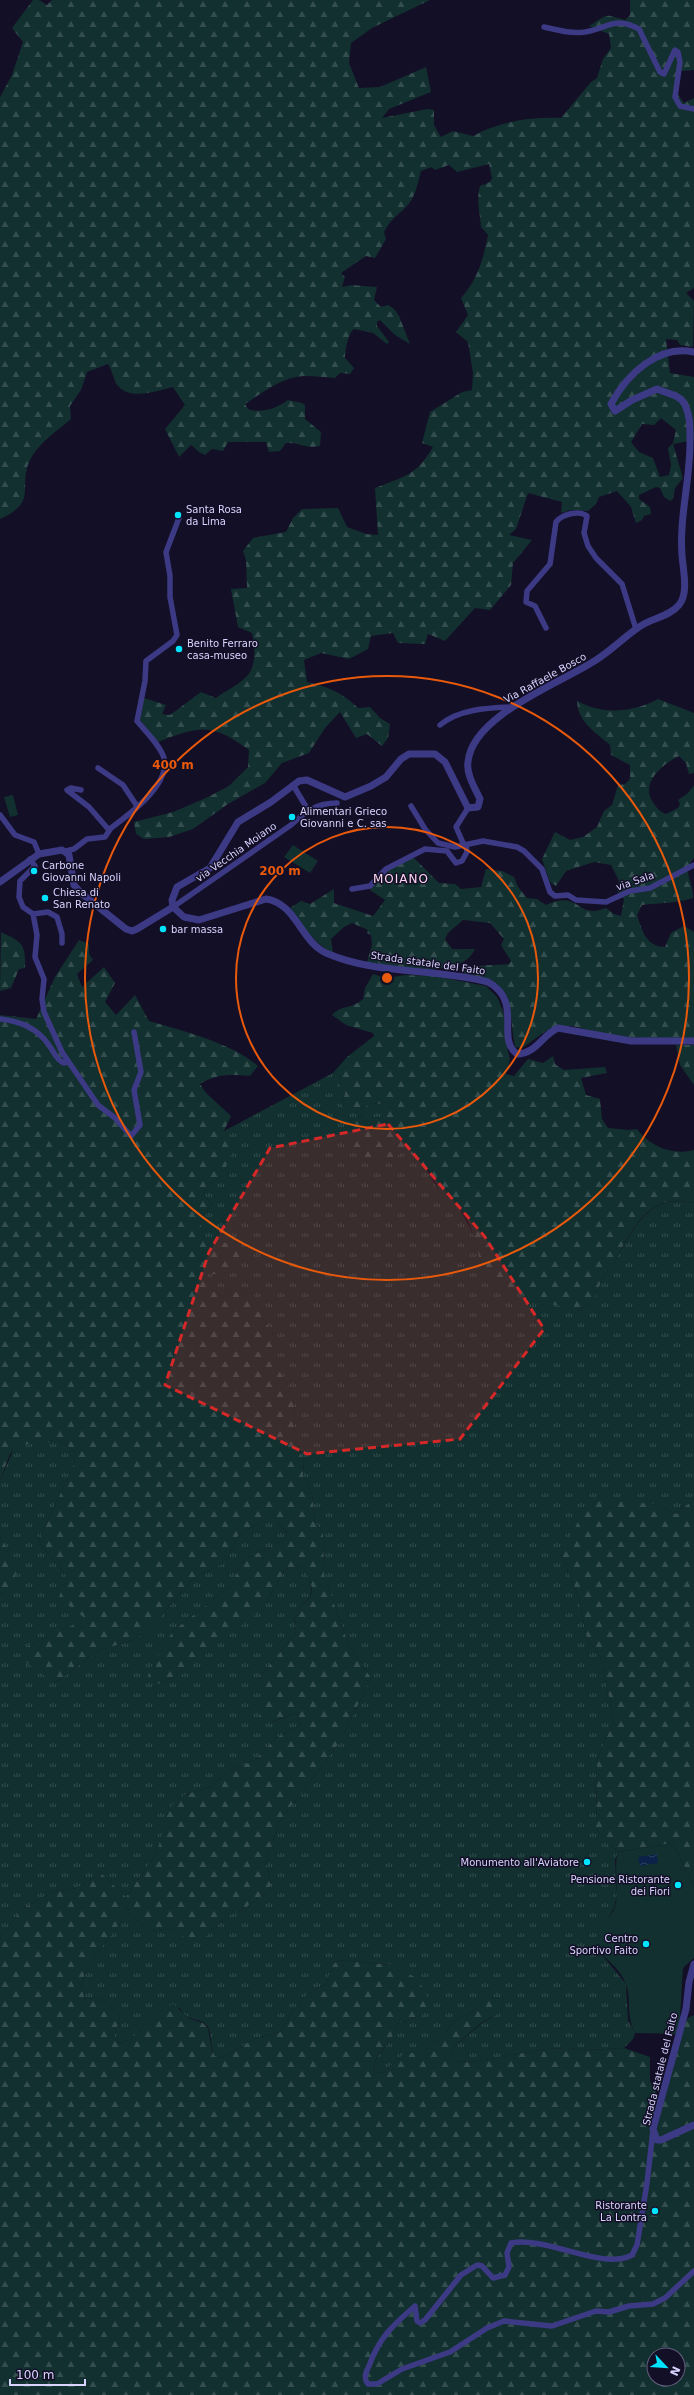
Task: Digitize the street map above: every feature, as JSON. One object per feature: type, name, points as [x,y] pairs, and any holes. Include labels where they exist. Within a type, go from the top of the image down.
[{"type":"street","points":[[544,27],[564,32],[583,32],[619,22],[639,29],[660,72],[664,74],[675,50],[678,52],[680,62],[675,97],[680,106],[694,109]]},
{"type":"street","name":"Via Raffaele Bosco","points":[[468,808],[478,807],[480,799],[468,769],[469,756],[480,735],[500,714],[595,660],[636,629],[675,608],[682,601],[684,591],[682,552],[690,459],[689,418],[685,403],[679,398],[657,389],[632,400],[615,411],[611,404],[643,366],[654,357],[669,351],[679,350],[694,352]]},
{"type":"street","points":[[546,628],[534,606],[526,602],[526,594],[550,564],[556,522],[563,516],[581,513],[587,516],[584,533],[588,546],[599,561],[622,584],[636,629]]},
{"type":"street","points":[[0,882],[6,880],[18,867],[39,854],[74,849],[87,839],[105,837],[109,830],[137,806],[159,784],[165,768],[164,758],[158,747],[137,721],[145,680],[146,661],[173,641],[177,635],[170,597],[170,576],[166,552],[179,518]]},
{"type":"street","points":[[440,725],[448,718],[471,711],[484,708],[511,707]]},
{"type":"street","points":[[66,851],[69,855],[74,885],[81,893],[126,929],[132,931],[173,907],[172,900],[177,887],[210,868],[220,852],[224,842],[238,822],[271,802],[299,781],[307,780],[345,796],[371,786],[386,777],[400,759],[409,754],[435,754],[442,757],[468,808],[456,827],[467,852],[462,861],[456,863],[447,851],[425,849],[386,869],[370,886],[352,889]]},
{"type":"street","points":[[98,768],[123,785],[137,806]]},
{"type":"street","points":[[293,785],[308,810]]},
{"type":"street","points":[[81,790],[71,788],[67,790],[89,807],[109,830]]},
{"type":"street","name":"via Vecchia Moiano","points":[[173,907],[291,825],[308,810],[317,805],[337,803]]},
{"type":"street","points":[[412,806],[425,829],[438,843],[455,847],[465,845]]},
{"type":"street","points":[[0,815],[15,835],[34,842],[39,854]]},
{"type":"street","name":"via Sala","points":[[465,845],[483,841],[517,847],[524,851],[542,869],[552,894],[568,895],[576,900],[601,902],[630,891],[650,888],[694,865]]},
{"type":"street","points":[[30,859],[34,866],[20,880],[19,897],[23,907],[33,914],[48,912],[58,916],[62,934],[62,943]]},
{"type":"street","name":"Strada statale del Faito","points":[[173,907],[184,917],[199,920],[266,899],[274,900],[288,912],[315,946],[342,959],[488,982],[503,993],[508,1011],[509,1043],[517,1054],[525,1054],[534,1049],[558,1028],[631,1041],[694,1041]]},
{"type":"street","points":[[33,914],[37,935],[35,957],[45,984],[43,1006],[58,1043],[68,1061],[98,1105],[115,1118],[131,1136],[140,1125],[134,1090],[141,1072],[134,1032]]},
{"type":"street","points":[[0,1019],[19,1022],[31,1028],[45,1040],[60,1061],[68,1061]]},
{"type":"street","name":"Strada statale del Faito","points":[[694,1964],[688,1982],[684,2017],[653,2129],[657,2140],[661,2140],[694,2125]]},
{"type":"street","points":[[653,2129],[647,2183],[637,2245],[632,2256],[624,2258],[603,2258],[576,2253],[542,2243],[523,2241],[511,2243],[507,2253],[509,2267],[505,2275],[493,2278],[482,2266],[476,2265],[460,2274],[426,2320],[420,2322],[417,2321],[414,2306],[390,2328],[376,2348],[366,2374],[366,2381],[368,2384],[377,2384],[402,2370],[450,2352],[487,2328],[504,2321],[552,2326],[596,2311],[609,2312],[629,2306],[653,2304],[665,2298],[694,2271]]},
{"type":"highlighted area","points":[[388,1124],[485,1237],[544,1329],[460,1439],[307,1454],[165,1385],[209,1252],[270,1148]]},
{"type":"green space","points":[[33,0],[39,0],[47,5],[52,0],[430,0],[372,28],[351,43],[349,63],[359,88],[380,87],[426,67],[431,92],[389,109],[382,118],[427,109],[434,110],[434,125],[441,137],[453,131],[473,136],[505,123],[538,118],[561,118],[591,82],[597,78],[603,59],[611,48],[609,34],[589,26],[607,16],[625,20],[630,15],[630,0],[694,0],[694,70],[680,71],[677,93],[684,103],[694,98],[694,288],[686,293],[694,301],[693,347],[680,345],[677,340],[666,339],[670,373],[694,377],[694,440],[673,444],[683,478],[675,488],[673,499],[670,501],[664,497],[660,488],[656,487],[639,495],[639,499],[650,507],[651,514],[644,516],[642,520],[636,523],[631,507],[617,491],[599,497],[596,504],[588,511],[571,510],[561,513],[562,502],[528,493],[516,529],[509,535],[532,540],[513,563],[511,585],[490,610],[475,608],[445,641],[428,634],[425,644],[398,643],[393,633],[371,636],[368,649],[349,659],[321,653],[304,660],[307,682],[334,691],[347,698],[358,708],[370,707],[380,718],[390,724],[388,738],[382,746],[367,734],[356,738],[340,712],[325,728],[309,753],[282,763],[265,783],[228,804],[193,829],[169,837],[144,839],[136,834],[134,822],[173,812],[229,786],[248,767],[249,750],[225,735],[214,731],[205,730],[195,730],[158,742],[139,719],[144,698],[166,705],[162,714],[170,715],[201,692],[216,698],[238,684],[249,674],[252,669],[254,657],[252,633],[238,627],[231,589],[247,588],[246,560],[243,551],[253,538],[286,532],[293,518],[302,509],[338,508],[347,527],[366,534],[378,535],[375,488],[409,474],[421,464],[433,447],[422,443],[430,412],[462,392],[472,390],[473,373],[468,342],[456,332],[468,315],[461,298],[476,276],[488,235],[481,227],[478,201],[480,186],[490,182],[492,178],[489,164],[457,172],[449,165],[435,170],[432,167],[421,171],[416,190],[410,203],[389,224],[384,232],[386,239],[375,258],[366,256],[341,273],[345,277],[342,287],[352,285],[377,287],[374,300],[381,307],[388,305],[394,309],[399,316],[410,344],[395,335],[380,320],[377,322],[377,326],[389,342],[387,344],[373,333],[354,329],[349,338],[345,355],[345,358],[354,368],[350,374],[340,373],[335,378],[304,376],[288,379],[273,386],[245,404],[248,409],[259,411],[274,408],[288,400],[302,403],[305,405],[305,419],[321,432],[320,446],[310,447],[295,443],[286,443],[280,451],[269,452],[266,442],[228,442],[223,451],[212,449],[205,455],[191,445],[179,457],[165,429],[185,405],[173,387],[138,394],[124,391],[117,385],[108,364],[87,372],[81,390],[70,406],[71,419],[44,442],[34,452],[31,458],[25,477],[25,493],[20,506],[0,519],[0,97],[12,75],[23,42],[12,28]],"holes":[[[661,418],[676,430],[673,443],[668,448],[671,465],[669,475],[660,477],[653,458],[639,452],[631,442],[642,424],[654,425]]]},
{"type":"green space","points":[[658,699],[694,713],[694,773],[689,774],[686,763],[679,756],[665,764],[659,770],[654,776],[649,789],[650,797],[654,804],[658,809],[666,814],[678,808],[680,804],[678,800],[688,793],[694,785],[694,858],[688,868],[693,898],[674,902],[642,905],[637,915],[646,937],[653,944],[659,946],[665,947],[671,933],[684,926],[694,932],[694,1038],[623,1038],[572,1026],[561,1026],[546,1031],[522,1048],[515,1047],[510,1006],[502,989],[494,982],[464,974],[464,971],[469,968],[486,965],[509,964],[511,961],[501,945],[504,939],[490,923],[463,920],[448,933],[445,939],[452,949],[475,949],[467,959],[456,965],[442,968],[410,968],[367,962],[372,945],[371,935],[367,933],[368,930],[352,923],[344,927],[331,939],[333,953],[314,939],[290,908],[301,901],[310,904],[334,889],[334,903],[373,916],[385,900],[370,890],[380,873],[412,856],[439,883],[455,884],[461,889],[481,887],[486,869],[502,871],[514,877],[518,887],[527,898],[537,899],[546,905],[557,901],[566,900],[588,910],[596,911],[606,908],[614,914],[621,916],[624,899],[617,891],[619,881],[611,865],[594,862],[566,871],[556,886],[550,882],[542,859],[555,832],[570,840],[583,837],[597,827],[604,811],[612,805],[618,785],[625,784],[630,779],[630,765],[611,755],[610,745],[588,726],[580,715],[577,701],[597,709],[618,710],[638,707]]},
{"type":"green space","points":[[13,795],[18,815],[10,817],[4,797]]},
{"type":"green space","points":[[293,845],[318,861],[310,873],[284,857]]},
{"type":"green space","points":[[1,932],[14,938],[21,945],[25,954],[25,968],[19,969],[11,988],[0,991]]},
{"type":"green space","points":[[79,940],[89,944],[89,954],[93,960],[77,974],[82,987],[104,967],[115,983],[105,1002],[116,1015],[135,995],[149,1021],[191,1033],[221,1044],[248,1058],[258,1066],[250,1076],[224,1076],[212,1078],[200,1084],[206,1093],[231,1116],[224,1131],[233,1150],[222,1176],[205,1187],[203,1194],[212,1204],[200,1220],[204,1239],[237,1245],[242,1258],[229,1274],[208,1274],[205,1285],[222,1297],[242,1290],[254,1295],[260,1313],[276,1338],[276,1366],[294,1395],[295,1440],[304,1461],[303,1475],[312,1494],[315,1522],[323,1533],[324,1574],[348,1643],[371,1678],[340,1742],[279,1822],[266,1862],[271,1884],[269,1891],[240,1911],[228,1915],[203,1939],[189,1940],[171,1928],[151,1931],[135,1919],[126,1906],[121,1922],[87,1966],[81,1987],[85,1999],[101,2000],[113,2008],[120,2018],[114,2037],[119,2043],[132,2039],[150,2018],[167,2006],[174,2004],[188,2018],[203,2023],[208,2028],[212,2050],[215,2056],[221,2058],[256,2038],[281,2032],[299,2003],[317,1988],[326,1984],[333,1965],[338,1960],[394,1965],[418,1979],[430,2003],[422,2015],[396,2024],[392,2037],[377,2057],[374,2067],[375,2072],[382,2073],[406,2053],[420,2053],[444,2035],[452,2023],[477,2008],[488,1998],[504,1999],[500,2012],[480,2024],[451,2049],[454,2062],[479,2061],[546,2049],[567,2048],[590,2050],[624,2048],[650,2057],[650,2081],[663,2105],[683,2028],[688,2018],[694,2015],[694,2395],[0,2395],[0,1938],[22,1909],[53,1892],[77,1888],[101,1873],[126,1897],[157,1853],[168,1809],[184,1795],[212,1786],[228,1771],[255,1760],[276,1738],[301,1724],[297,1713],[271,1722],[259,1718],[265,1691],[259,1678],[296,1633],[295,1612],[308,1600],[312,1590],[308,1576],[299,1566],[286,1569],[264,1605],[254,1616],[173,1677],[158,1684],[151,1682],[148,1676],[150,1669],[173,1631],[231,1586],[235,1580],[240,1564],[243,1561],[284,1539],[287,1532],[282,1527],[269,1521],[262,1521],[238,1536],[225,1562],[193,1579],[148,1631],[130,1641],[98,1651],[55,1683],[21,1659],[28,1646],[86,1619],[59,1598],[66,1575],[38,1541],[73,1467],[76,1452],[59,1440],[52,1440],[47,1444],[19,1444],[10,1454],[0,1481],[0,1015],[36,1019],[55,977]]},
{"type":"green space","points":[[373,974],[387,978],[405,975],[434,976],[486,986],[497,997],[504,1013],[506,1043],[510,1060],[506,1074],[514,1076],[528,1059],[543,1063],[553,1056],[555,1064],[564,1070],[605,1067],[607,1073],[581,1078],[586,1095],[600,1099],[602,1119],[608,1128],[629,1130],[637,1129],[648,1140],[662,1148],[678,1152],[694,1150],[694,1203],[679,1201],[666,1202],[655,1207],[646,1214],[630,1234],[603,1277],[594,1298],[589,1304],[579,1311],[525,1296],[497,1283],[488,1276],[482,1267],[472,1230],[465,1216],[459,1208],[443,1199],[431,1174],[421,1162],[413,1156],[404,1150],[394,1158],[380,1160],[366,1158],[353,1153],[349,1147],[352,1119],[359,1116],[382,1118],[382,1104],[372,1103],[360,1109],[343,1107],[341,1104],[345,1094],[341,1088],[339,1075],[333,1073],[347,1057],[374,1036],[373,1033],[346,1025],[332,1015],[339,1009],[354,1005],[363,999],[365,988]]},
{"type":"green space","points":[[676,1045],[694,1045],[694,1085],[680,1065]]},
{"type":"green space","points":[[333,1073],[339,1075],[341,1088],[345,1094],[341,1104],[360,1109],[372,1103],[382,1104],[382,1118],[359,1116],[352,1124],[349,1140],[394,1158],[404,1150],[416,1156],[425,1167],[443,1198],[460,1209],[476,1240],[482,1268],[579,1311],[594,1298],[603,1277],[630,1234],[646,1214],[655,1207],[666,1202],[679,1201],[694,1203],[694,1499],[676,1514],[655,1504],[561,1554],[579,1598],[587,1639],[600,1656],[614,1720],[597,1760],[596,1829],[618,1852],[615,1860],[617,1895],[614,1908],[607,1920],[599,1951],[626,1984],[628,2020],[635,2033],[633,2039],[624,2048],[590,2050],[567,2048],[546,2049],[479,2061],[454,2062],[451,2049],[481,2024],[500,2012],[504,1999],[488,1998],[477,2008],[452,2023],[444,2035],[420,2053],[406,2053],[382,2073],[375,2072],[374,2067],[377,2057],[390,2041],[396,2024],[422,2015],[394,1965],[338,1960],[333,1965],[326,1984],[317,1988],[299,2003],[281,2032],[256,2038],[221,2058],[215,2056],[212,2049],[208,2027],[202,2022],[186,2016],[180,2008],[150,2018],[132,2039],[119,2043],[114,2037],[120,2018],[113,2008],[106,2002],[97,1999],[85,1999],[81,1987],[87,1966],[121,1922],[126,1906],[135,1919],[151,1931],[171,1928],[189,1939],[203,1939],[228,1915],[240,1911],[269,1891],[271,1884],[266,1862],[279,1822],[340,1742],[371,1678],[348,1643],[324,1574],[323,1533],[315,1522],[312,1494],[303,1475],[304,1461],[295,1440],[294,1395],[276,1366],[276,1338],[260,1313],[254,1295],[242,1290],[222,1297],[205,1285],[208,1274],[229,1274],[237,1245],[204,1240],[200,1220],[212,1204],[203,1194],[205,1187],[222,1176],[224,1131]]},
{"type":"green space","points":[[52,1440],[59,1440],[76,1452],[73,1467],[38,1541],[66,1575],[87,1619],[28,1646],[55,1683],[98,1651],[130,1641],[148,1631],[193,1579],[225,1562],[238,1536],[262,1521],[269,1520],[282,1527],[287,1532],[284,1539],[243,1561],[240,1564],[235,1580],[231,1586],[173,1631],[158,1684],[173,1677],[264,1605],[286,1569],[299,1566],[306,1572],[310,1580],[310,1597],[295,1612],[296,1633],[259,1678],[265,1690],[272,1722],[297,1713],[301,1724],[276,1738],[255,1760],[228,1771],[212,1786],[184,1795],[157,1853],[126,1897],[101,1873],[77,1888],[53,1892],[22,1909],[0,1938],[0,1593],[4,1592],[15,1562],[0,1537],[0,1481],[14,1448],[19,1444],[47,1444]]},
{"type":"green space","points":[[694,1499],[694,1887],[673,1843],[618,1852],[596,1829],[597,1760],[614,1720],[600,1656],[587,1639],[579,1598],[561,1554],[586,1507],[601,1500],[655,1504],[676,1514]]},
{"type":"green space","points":[[0,1537],[14,1559],[16,1572],[12,1586],[5,1592],[0,1593]]},
{"type":"green space","name":"Centro Sportivo Faito","points":[[673,1843],[694,1887],[694,1958],[683,1968],[679,2034],[635,2033],[630,2019],[629,1996],[626,1984],[616,1968],[601,1952],[598,1935],[600,1922],[609,1917],[614,1910],[617,1891],[616,1860],[618,1852]]},
{"type":"water","points":[[657,1854],[658,1863],[640,1866],[638,1857]]},
{"type":"place","name":"Santa Rosa da Lima","points":[[178,515]]},
{"type":"place","name":"Benito Ferraro casa-museo","points":[[179,649]]},
{"type":"place","name":"Alimentari Grieco Giovanni e C. sas","points":[[292,817]]},
{"type":"place","name":"Carbone Giovanni Napoli","points":[[34,871]]},
{"type":"place","name":"Chiesa di San Renato","points":[[45,898]]},
{"type":"place","name":"bar massa","points":[[163,929]]},
{"type":"place","name":"Monumento all'Aviatore","points":[[587,1862]]},
{"type":"place","name":"Pensione Ristorante dei Fiori","points":[[678,1885]]},
{"type":"place","name":"Centro Sportivo Faito","points":[[646,1944]]},
{"type":"place","name":"Ristorante La Lontra","points":[[655,2211]]},
{"type":"district","name":"MOIANO","points":[[401,879]]}]
